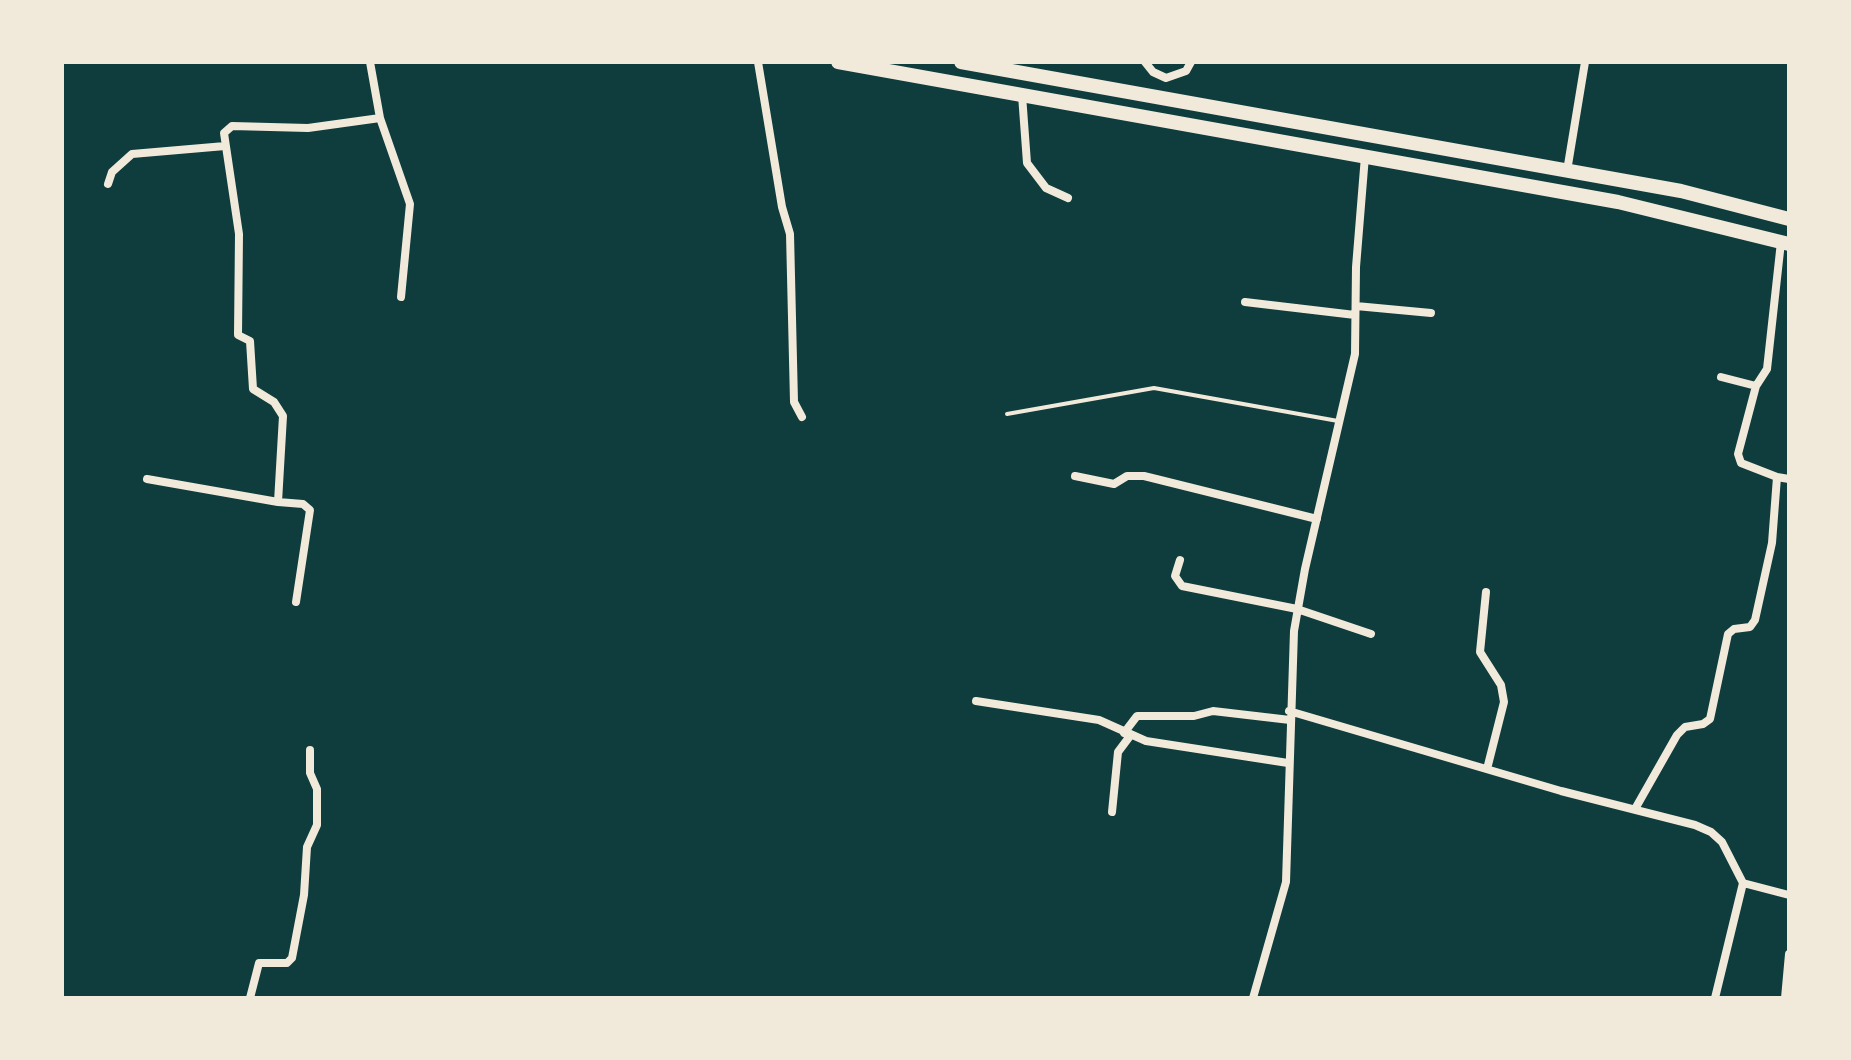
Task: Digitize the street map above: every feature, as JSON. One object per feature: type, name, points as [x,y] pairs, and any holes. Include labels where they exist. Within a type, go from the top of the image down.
[{"type":"highway","points":[[838,62],[1618,202],[1785,243]]},
{"type":"highway","points":[[961,62],[1681,191],[1789,219]]},
{"type":"street","points":[[370,62],[380,118],[410,204],[401,297]]},
{"type":"street","points":[[758,62],[782,207],[790,234],[794,402],[802,417]]},
{"type":"street","points":[[1145,62],[1153,72],[1166,78],[1186,71],[1191,62]]},
{"type":"street","points":[[1567,171],[1585,62]]},
{"type":"street","points":[[1165,99],[1166,78]]},
{"type":"street","points":[[1022,95],[1027,163],[1046,188],[1068,198]]},
{"type":"street","points":[[278,502],[283,416],[274,402],[253,389],[250,341],[238,335],[239,234],[224,133],[232,126],[320,127],[380,118]]},
{"type":"street","points":[[108,184],[112,172],[132,154],[225,146]]},
{"type":"street","points":[[1253,998],[1286,882],[1288,763],[1297,609],[1355,354],[1365,156]]},
{"type":"street","points":[[1785,243],[1767,369],[1756,386],[1738,459],[1777,477],[1789,479]]},
{"type":"street","points":[[1245,302],[1356,311],[1431,313]]},
{"type":"street","points":[[1721,377],[1756,386]]},
{"type":"street","points":[[1075,476],[1114,484],[1127,476],[1144,476],[1317,519]]},
{"type":"street","points":[[1635,809],[1677,735],[1685,727],[1703,724],[1710,719],[1728,634],[1734,629],[1750,627],[1755,620],[1772,543],[1777,477]]},
{"type":"street","points":[[147,479],[303,504],[310,510],[296,602]]},
{"type":"street","points":[[1180,560],[1175,576],[1182,586],[1297,609],[1371,634]]},
{"type":"street","points":[[1486,592],[1480,652],[1501,685],[1504,702],[1487,769]]},
{"type":"street","points":[[976,701],[1099,720],[1127,734],[1288,763]]},
{"type":"street","points":[[1112,812],[1118,752],[1137,716],[1194,716],[1213,711],[1290,716],[1695,825],[1717,835],[1743,883],[1715,998]]},
{"type":"street","points":[[250,998],[259,963],[287,963],[292,958],[304,895],[307,847],[317,825],[317,789],[310,773],[310,750]]},
{"type":"street","points":[[1743,883],[1789,895]]},
{"type":"street","points":[[1785,998],[1789,954]]},
{"type":"lane","points":[[1007,414],[1154,388],[1340,422]]}]
